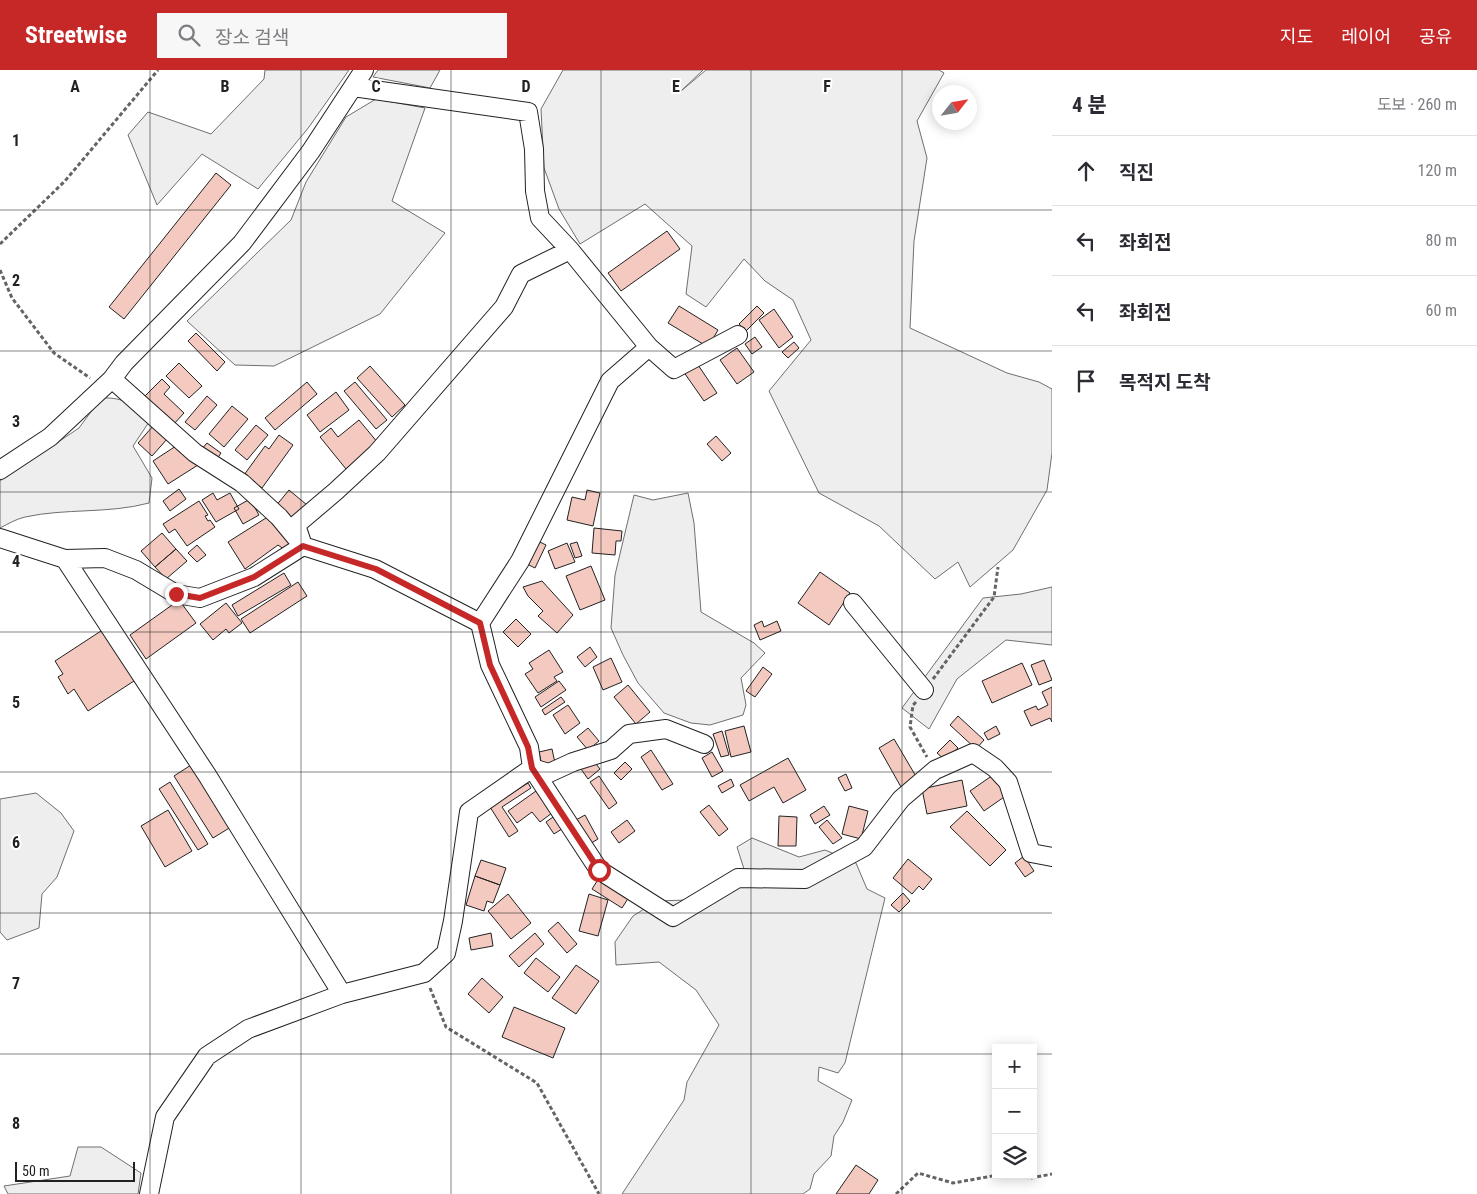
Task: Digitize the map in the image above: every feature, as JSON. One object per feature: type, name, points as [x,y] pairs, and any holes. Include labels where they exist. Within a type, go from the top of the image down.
[{"type":"street","points":[[0,470],[50,437],[108,383],[124,363],[242,243],[312,152],[364,70]]},
{"type":"street","points":[[353,87],[528,112],[534,149],[535,191],[540,218],[570,250],[649,347],[674,369],[738,335]]},
{"type":"street","points":[[303,546],[296,525],[377,453],[504,308],[521,274],[570,250]]},
{"type":"street","points":[[649,347],[610,381],[520,561],[480,623],[490,665],[528,747],[532,768],[599,870],[673,917],[738,878],[805,879],[864,847],[901,798],[935,770],[973,753],[995,768],[1008,782],[1031,852],[1052,856]]},
{"type":"street","points":[[108,383],[195,452],[242,482],[279,517],[303,546],[376,569],[480,623]]},
{"type":"street","points":[[0,538],[64,559],[105,558],[136,570],[176,594],[200,598],[254,577],[303,546]]},
{"type":"street","points":[[64,559],[207,775],[342,994]]},
{"type":"street","points":[[854,603],[924,690]]},
{"type":"street","points":[[532,768],[549,773],[573,762],[611,750],[629,734],[666,729],[704,744]]},
{"type":"street","points":[[149,1194],[165,1117],[207,1056],[248,1029],[342,994],[424,973],[446,953],[469,812],[532,768]]},
{"type":"path","points":[[0,244],[65,182],[158,70]]},
{"type":"path","points":[[0,270],[12,298],[54,353],[108,383]]},
{"type":"path","points":[[935,770],[910,727],[914,705],[994,597],[998,567]]},
{"type":"path","points":[[424,973],[446,1027],[538,1083],[600,1194]]},
{"type":"path","points":[[898,1193],[918,1174],[952,1183],[992,1176]]},
{"type":"path","points":[[1037,1177],[1052,1174]]},
{"type":"shaded area","points":[[265,70],[349,70],[309,127],[258,189],[202,154],[157,205],[128,135],[148,112],[211,134],[264,79]]},
{"type":"shaded area","points":[[378,70],[440,70],[430,88],[373,77]]},
{"type":"shaded area","points":[[563,70],[703,70],[681,91],[706,70],[939,70],[944,73],[937,85],[932,85],[932,94],[917,121],[927,158],[914,241],[910,328],[1007,373],[1039,382],[1052,389],[1052,453],[1047,490],[1013,550],[970,587],[958,562],[935,579],[879,526],[819,493],[769,391],[811,340],[793,300],[765,281],[744,259],[706,307],[686,294],[692,246],[645,204],[580,244],[559,209],[544,168],[541,109]]},
{"type":"shaded area","points":[[376,99],[425,108],[392,201],[445,233],[380,314],[274,366],[235,365],[187,321],[291,220],[306,182],[346,117]]},
{"type":"shaded area","points":[[101,398],[117,399],[128,403],[149,422],[133,446],[152,478],[149,503],[118,509],[40,514],[22,518],[0,528],[0,481],[79,428]]},
{"type":"shaded area","points":[[688,493],[694,523],[701,612],[754,643],[765,653],[741,678],[746,705],[743,715],[710,725],[691,723],[664,713],[638,683],[611,628],[615,575],[634,495],[653,500]]},
{"type":"shaded area","points":[[1052,587],[1052,645],[1006,640],[957,679],[929,729],[902,708],[983,598],[1021,594]]},
{"type":"shaded area","points":[[36,793],[61,813],[74,831],[57,877],[42,894],[39,928],[7,940],[0,932],[0,799]]},
{"type":"shaded area","points":[[752,838],[799,857],[825,850],[856,863],[867,889],[885,898],[845,1063],[838,1073],[819,1067],[818,1081],[852,1100],[843,1122],[834,1136],[831,1156],[814,1174],[810,1189],[803,1194],[622,1194],[684,1100],[687,1082],[719,1025],[696,990],[659,962],[616,965],[615,942],[633,916],[657,901],[687,900],[744,869],[737,847]]},
{"type":"shaded area","points":[[78,1147],[101,1147],[141,1173],[138,1194],[8,1194],[4,1186],[70,1176]]},
{"type":"building","points":[[216,173],[231,185],[124,319],[109,307]]},
{"type":"building","points":[[667,231],[680,249],[621,291],[608,273]]},
{"type":"building","points":[[679,306],[718,330],[708,347],[668,323]]},
{"type":"building","points":[[757,306],[764,313],[746,331],[739,324]]},
{"type":"building","points":[[774,309],[793,337],[779,348],[759,320]]},
{"type":"building","points":[[196,333],[225,362],[217,371],[188,341]]},
{"type":"building","points":[[755,337],[762,347],[752,354],[745,344]]},
{"type":"building","points":[[794,342],[799,348],[788,358],[782,352]]},
{"type":"building","points":[[737,348],[754,372],[737,384],[720,360]]},
{"type":"building","points":[[696,362],[717,393],[704,401],[683,371]]},
{"type":"building","points":[[179,363],[202,386],[189,398],[166,376]]},
{"type":"building","points":[[370,366],[405,405],[392,417],[357,378]]},
{"type":"building","points":[[162,379],[170,387],[164,394],[184,413],[173,425],[144,397]]},
{"type":"building","points":[[307,382],[317,394],[275,430],[265,418]]},
{"type":"building","points":[[355,382],[387,420],[376,429],[344,391]]},
{"type":"building","points":[[336,392],[349,410],[320,432],[307,415]]},
{"type":"building","points":[[207,396],[217,405],[195,430],[185,422]]},
{"type":"building","points":[[232,406],[248,419],[224,447],[209,434]]},
{"type":"building","points":[[359,420],[378,443],[346,469],[320,437],[331,428],[338,437]]},
{"type":"building","points":[[154,425],[168,438],[152,456],[138,443]]},
{"type":"building","points":[[256,425],[268,435],[247,460],[235,450]]},
{"type":"building","points":[[279,435],[293,445],[262,488],[244,475],[265,446],[269,449]]},
{"type":"building","points":[[716,436],[731,453],[722,461],[707,444]]},
{"type":"building","points":[[207,443],[221,453],[215,462],[200,451]]},
{"type":"building","points":[[179,444],[189,460],[193,457],[198,465],[168,484],[153,461]]},
{"type":"building","points":[[179,489],[186,499],[170,511],[163,501]]},
{"type":"building","points":[[289,490],[307,505],[292,522],[275,507]]},
{"type":"building","points":[[587,490],[600,493],[593,526],[567,520],[572,497],[585,500]]},
{"type":"building","points":[[213,493],[217,500],[230,493],[239,509],[216,522],[202,500]]},
{"type":"building","points":[[250,499],[259,515],[243,524],[234,508]]},
{"type":"building","points":[[199,501],[208,515],[205,516],[208,521],[210,520],[215,527],[187,546],[175,529],[169,533],[163,524]]},
{"type":"building","points":[[266,518],[297,545],[288,552],[278,545],[245,569],[228,542]]},
{"type":"building","points":[[594,528],[622,531],[621,541],[616,541],[615,555],[592,553]]},
{"type":"building","points":[[162,533],[176,549],[155,567],[141,551]]},
{"type":"building","points":[[538,541],[546,545],[535,568],[527,564]]},
{"type":"building","points":[[577,542],[582,556],[575,558],[570,544]]},
{"type":"building","points":[[567,543],[575,562],[555,569],[548,551]]},
{"type":"building","points":[[197,545],[206,555],[197,562],[188,553]]},
{"type":"building","points":[[176,549],[187,561],[166,579],[155,567]]},
{"type":"building","points":[[591,566],[605,600],[580,610],[566,576]]},
{"type":"building","points":[[820,572],[850,593],[829,625],[798,603]]},
{"type":"building","points":[[284,573],[291,585],[238,616],[232,605]]},
{"type":"building","points":[[542,581],[573,615],[557,633],[538,616],[543,611],[528,596],[523,587]]},
{"type":"building","points":[[298,582],[307,596],[250,633],[241,619]]},
{"type":"building","points":[[179,600],[196,623],[146,659],[130,635]]},
{"type":"building","points":[[226,603],[242,623],[229,633],[226,629],[213,640],[200,624]]},
{"type":"building","points":[[516,619],[531,634],[518,647],[503,632]]},
{"type":"building","points":[[762,621],[764,627],[777,621],[781,631],[760,640],[754,625]]},
{"type":"building","points":[[104,629],[137,679],[88,711],[74,689],[68,694],[58,677],[63,674],[55,661]]},
{"type":"building","points":[[590,647],[597,657],[585,667],[577,657]]},
{"type":"building","points":[[549,650],[563,672],[554,677],[557,681],[538,693],[525,674],[533,669],[529,663]]},
{"type":"building","points":[[611,658],[622,682],[603,690],[593,667]]},
{"type":"building","points":[[1044,660],[1052,680],[1039,685],[1031,665]]},
{"type":"building","points":[[1022,663],[1032,685],[992,703],[982,681]]},
{"type":"building","points":[[763,667],[772,674],[755,697],[746,691]]},
{"type":"building","points":[[559,681],[566,690],[541,707],[535,697]]},
{"type":"building","points":[[628,685],[650,712],[636,724],[614,697]]},
{"type":"building","points":[[1052,687],[1052,722],[1050,718],[1031,726],[1024,711],[1036,706],[1038,710],[1048,705],[1042,692]]},
{"type":"building","points":[[561,697],[565,702],[545,715],[542,710]]},
{"type":"building","points":[[568,705],[580,723],[565,734],[553,715]]},
{"type":"building","points":[[958,716],[984,740],[976,749],[950,725]]},
{"type":"building","points":[[744,726],[751,752],[731,757],[725,731]]},
{"type":"building","points":[[996,726],[1000,734],[988,740],[984,733]]},
{"type":"building","points":[[588,728],[599,741],[588,750],[577,737]]},
{"type":"building","points":[[722,731],[729,755],[721,757],[713,734]]},
{"type":"building","points":[[894,739],[917,778],[901,787],[879,748]]},
{"type":"building","points":[[950,740],[958,748],[945,760],[937,753]]},
{"type":"building","points":[[552,749],[555,763],[542,766],[539,752]]},
{"type":"building","points":[[651,750],[673,784],[662,790],[641,757]]},
{"type":"building","points":[[712,752],[723,771],[712,777],[702,758]]},
{"type":"building","points":[[788,758],[806,790],[783,803],[774,787],[749,801],[740,785]]},
{"type":"building","points":[[593,760],[600,769],[588,779],[581,769]]},
{"type":"building","points":[[625,762],[632,769],[621,780],[614,773]]},
{"type":"building","points":[[191,765],[231,827],[213,838],[174,776]]},
{"type":"building","points":[[846,774],[852,788],[845,791],[838,778]]},
{"type":"building","points":[[993,775],[1007,795],[984,811],[970,791]]},
{"type":"building","points":[[599,776],[617,803],[609,809],[590,782]]},
{"type":"building","points":[[731,779],[734,786],[722,793],[718,786]]},
{"type":"building","points":[[962,780],[967,806],[927,814],[922,789]]},
{"type":"building","points":[[170,782],[208,844],[198,850],[159,789]]},
{"type":"building","points":[[528,783],[531,788],[502,807],[518,831],[509,837],[490,807]]},
{"type":"building","points":[[536,791],[552,813],[540,822],[532,812],[517,823],[508,811]]},
{"type":"building","points":[[709,805],[728,829],[719,836],[700,812]]},
{"type":"building","points":[[824,806],[830,815],[815,824],[810,815]]},
{"type":"building","points":[[849,806],[868,811],[861,839],[842,834]]},
{"type":"building","points":[[168,810],[192,851],[165,867],[141,826]]},
{"type":"building","points":[[967,811],[1006,850],[990,866],[950,827]]},
{"type":"building","points":[[556,815],[565,827],[554,834],[546,822]]},
{"type":"building","points":[[585,815],[598,839],[588,845],[574,821]]},
{"type":"building","points":[[779,816],[797,817],[796,846],[778,846]]},
{"type":"building","points":[[627,820],[635,831],[619,843],[611,832]]},
{"type":"building","points":[[827,820],[842,838],[833,844],[819,827]]},
{"type":"building","points":[[1024,856],[1034,871],[1025,877],[1015,863]]},
{"type":"building","points":[[908,859],[932,879],[923,890],[919,886],[912,894],[893,878]]},
{"type":"building","points":[[481,860],[506,868],[500,885],[475,876]]},
{"type":"building","points":[[475,876],[500,885],[493,903],[487,901],[484,911],[466,905]]},
{"type":"building","points":[[599,878],[629,897],[622,908],[592,889]]},
{"type":"building","points":[[903,893],[910,901],[899,912],[891,905]]},
{"type":"building","points":[[508,894],[531,923],[511,939],[488,911]]},
{"type":"building","points":[[589,894],[608,900],[598,936],[579,931]]},
{"type":"building","points":[[558,922],[577,944],[567,953],[548,931]]},
{"type":"building","points":[[491,933],[493,946],[471,950],[469,938]]},
{"type":"building","points":[[535,933],[544,944],[519,967],[509,956]]},
{"type":"building","points":[[536,958],[560,977],[548,992],[524,973]]},
{"type":"building","points":[[576,965],[599,981],[576,1014],[552,998]]},
{"type":"building","points":[[482,978],[503,997],[489,1013],[468,994]]},
{"type":"building","points":[[514,1007],[565,1028],[553,1058],[502,1037]]},
{"type":"building","points":[[856,1165],[878,1180],[869,1194],[836,1194]]},
{"type":"route","points":[[176,594],[200,598],[254,577],[303,546],[376,569],[480,623],[490,665],[528,747],[532,768],[599,870]]}]
